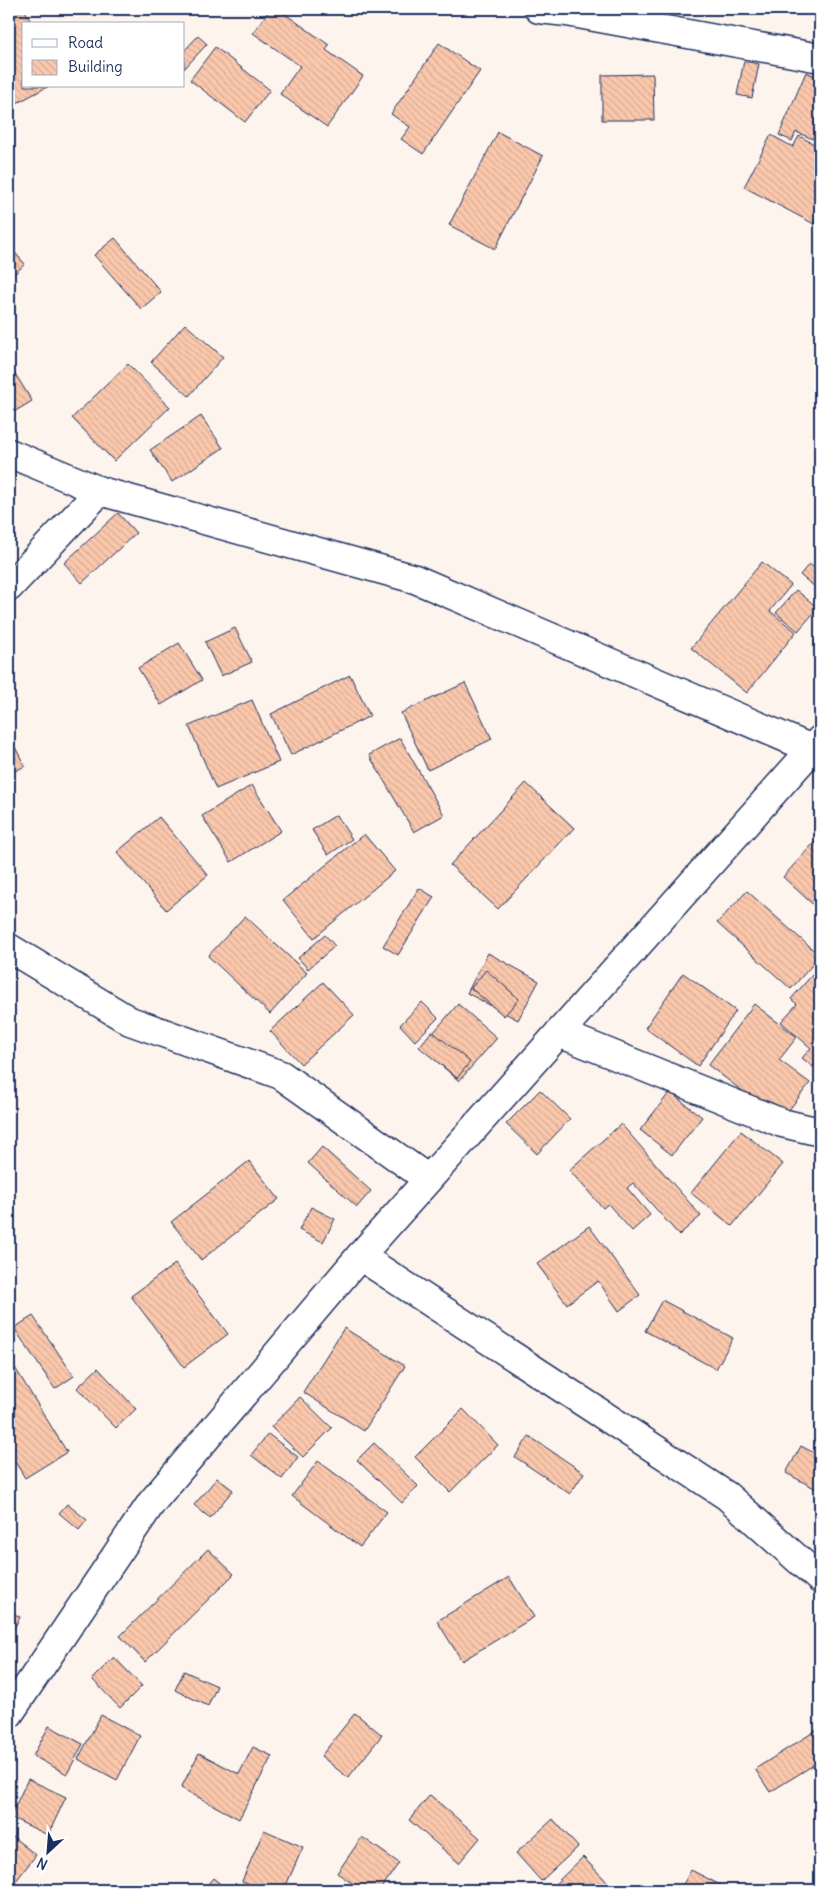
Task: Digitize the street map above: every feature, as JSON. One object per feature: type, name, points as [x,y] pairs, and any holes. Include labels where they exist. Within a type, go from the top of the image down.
[{"type":"street","points":[[538,9],[567,12],[820,58]]},
{"type":"street","points":[[9,453],[100,491],[415,579],[816,744],[360,1256],[152,1502],[9,1714]]},
{"type":"street","points":[[9,587],[100,491]]},
{"type":"street","points":[[9,948],[130,1021],[281,1074],[428,1179]]},
{"type":"street","points":[[559,1033],[782,1123],[820,1132]]},
{"type":"street","points":[[360,1256],[727,1496],[820,1579]]},
{"type":"building","points":[[24,9],[31,22],[22,22],[22,88],[45,88],[17,103],[9,87],[9,11]]},
{"type":"building","points":[[270,9],[278,9],[329,45],[326,50],[363,76],[327,127],[280,94],[300,66],[253,33]]},
{"type":"building","points":[[198,36],[207,44],[185,68],[185,50]]},
{"type":"building","points":[[439,43],[480,71],[423,154],[401,139],[410,127],[391,114]]},
{"type":"building","points":[[215,47],[270,90],[245,122],[190,80]]},
{"type":"building","points":[[744,61],[759,64],[752,98],[737,95]]},
{"type":"building","points":[[806,72],[820,78],[820,110],[814,124],[818,126],[813,139],[796,132],[792,141],[779,135]]},
{"type":"building","points":[[653,74],[654,120],[602,120],[602,75]]},
{"type":"building","points":[[498,132],[543,156],[495,249],[449,225]]},
{"type":"building","points":[[771,135],[793,147],[799,136],[820,147],[820,211],[814,224],[744,187]]},
{"type":"building","points":[[115,238],[161,292],[141,309],[94,255]]},
{"type":"building","points":[[9,246],[25,264],[9,279]]},
{"type":"building","points":[[185,324],[223,357],[189,396],[151,362]]},
{"type":"building","points":[[9,364],[32,401],[9,415]]},
{"type":"building","points":[[128,364],[170,407],[114,461],[72,418]]},
{"type":"building","points":[[201,416],[223,448],[172,482],[150,450]]},
{"type":"building","points":[[118,513],[136,533],[82,583],[64,563]]},
{"type":"building","points":[[762,562],[791,585],[770,611],[796,632],[747,693],[691,648]]},
{"type":"building","points":[[809,564],[820,572],[820,591],[800,575]]},
{"type":"building","points":[[796,590],[818,608],[798,631],[776,613]]},
{"type":"building","points":[[235,628],[252,662],[221,676],[205,642]]},
{"type":"building","points":[[820,636],[820,649],[814,643]]},
{"type":"building","points":[[179,643],[202,680],[161,705],[138,668]]},
{"type":"building","points":[[350,675],[370,716],[291,755],[271,714]]},
{"type":"building","points":[[465,683],[492,739],[428,770],[401,713]]},
{"type":"building","points":[[252,700],[279,762],[216,789],[189,726]]},
{"type":"building","points":[[9,736],[25,766],[9,774]]},
{"type":"building","points":[[400,738],[444,815],[414,832],[369,755]]},
{"type":"building","points":[[526,783],[574,828],[498,909],[450,865]]},
{"type":"building","points":[[252,785],[281,831],[231,862],[202,816]]},
{"type":"building","points":[[336,815],[352,839],[328,855],[312,830]]},
{"type":"building","points":[[159,817],[208,875],[166,910],[117,852]]},
{"type":"building","points":[[364,834],[395,871],[314,938],[283,900]]},
{"type":"building","points":[[820,836],[820,911],[783,877]]},
{"type":"building","points":[[419,888],[434,897],[398,955],[383,946]]},
{"type":"building","points":[[747,891],[820,956],[791,989],[717,923]]},
{"type":"building","points":[[245,916],[307,973],[270,1014],[208,956]]},
{"type":"building","points":[[325,935],[335,946],[308,969],[298,958]]},
{"type":"building","points":[[488,953],[539,981],[518,1020],[467,993]]},
{"type":"building","points":[[486,970],[519,999],[504,1016],[471,988]]},
{"type":"building","points":[[683,973],[736,1011],[698,1066],[645,1028]]},
{"type":"building","points":[[812,975],[820,982],[820,1059],[813,1067],[802,1058],[811,1048],[781,1022],[797,1004],[791,999]]},
{"type":"building","points":[[323,982],[354,1015],[301,1064],[270,1031]]},
{"type":"building","points":[[422,1002],[438,1018],[415,1041],[400,1025]]},
{"type":"building","points":[[458,1004],[497,1038],[459,1081],[421,1047]]},
{"type":"building","points":[[754,1004],[797,1037],[779,1060],[810,1083],[781,1120],[708,1065]]},
{"type":"building","points":[[432,1031],[470,1062],[457,1078],[419,1047]]},
{"type":"building","points":[[540,1090],[570,1119],[537,1154],[506,1124]]},
{"type":"building","points":[[670,1092],[702,1117],[672,1155],[640,1130]]},
{"type":"building","points":[[621,1124],[701,1216],[679,1235],[633,1183],[627,1188],[650,1215],[632,1231],[608,1204],[603,1208],[569,1170]]},
{"type":"building","points":[[741,1131],[783,1164],[732,1226],[691,1193]]},
{"type":"building","points":[[322,1147],[371,1191],[357,1207],[308,1163]]},
{"type":"building","points":[[249,1161],[279,1199],[201,1260],[171,1222]]},
{"type":"building","points":[[311,1207],[335,1219],[323,1242],[299,1230]]},
{"type":"building","points":[[589,1226],[640,1295],[619,1311],[598,1281],[567,1304],[537,1264]]},
{"type":"building","points":[[175,1264],[228,1334],[184,1367],[131,1296]]},
{"type":"building","points":[[662,1300],[733,1338],[716,1369],[645,1331]]},
{"type":"building","points":[[33,1316],[74,1376],[55,1389],[14,1328]]},
{"type":"building","points":[[344,1328],[405,1366],[364,1431],[303,1392]]},
{"type":"building","points":[[9,1358],[67,1452],[25,1478],[9,1452]]},
{"type":"building","points":[[98,1368],[136,1409],[116,1428],[77,1388]]},
{"type":"building","points":[[300,1397],[332,1428],[303,1457],[271,1427]]},
{"type":"building","points":[[463,1409],[498,1445],[450,1492],[415,1457]]},
{"type":"building","points":[[268,1434],[298,1457],[282,1479],[251,1455]]},
{"type":"building","points":[[529,1436],[584,1473],[570,1494],[515,1457]]},
{"type":"building","points":[[374,1443],[418,1486],[402,1503],[357,1460]]},
{"type":"building","points":[[801,1446],[820,1456],[820,1491],[786,1473]]},
{"type":"building","points":[[318,1461],[387,1512],[360,1547],[292,1496]]},
{"type":"building","points":[[217,1478],[233,1490],[210,1518],[194,1505]]},
{"type":"building","points":[[67,1504],[87,1520],[79,1530],[59,1513]]},
{"type":"building","points":[[208,1549],[234,1574],[145,1662],[120,1636]]},
{"type":"building","points":[[509,1577],[534,1617],[462,1661],[437,1621]]},
{"type":"building","points":[[9,1611],[20,1617],[9,1638]]},
{"type":"building","points":[[114,1657],[142,1686],[120,1708],[92,1679]]},
{"type":"building","points":[[184,1671],[217,1686],[208,1706],[175,1690]]},
{"type":"building","points":[[355,1713],[382,1735],[348,1778],[321,1756]]},
{"type":"building","points":[[101,1715],[140,1736],[117,1780],[78,1759]]},
{"type":"building","points":[[49,1726],[83,1744],[67,1774],[33,1756]]},
{"type":"building","points":[[820,1728],[820,1761],[770,1792],[755,1769]]},
{"type":"building","points":[[253,1747],[272,1756],[239,1819],[181,1788],[199,1753],[239,1774]]},
{"type":"building","points":[[28,1779],[66,1797],[48,1835],[10,1817]]},
{"type":"building","points":[[430,1795],[480,1838],[459,1863],[409,1820]]},
{"type":"building","points":[[553,1819],[578,1847],[541,1881],[516,1853]]},
{"type":"building","points":[[264,1830],[303,1847],[284,1890],[264,1890],[242,1881]]},
{"type":"building","points":[[9,1834],[36,1855],[9,1890]]},
{"type":"building","points":[[362,1837],[399,1863],[380,1890],[362,1890],[337,1873]]},
{"type":"building","points":[[583,1857],[615,1890],[549,1890]]},
{"type":"building","points":[[691,1870],[730,1890],[680,1890]]},
{"type":"building","points":[[213,1878],[228,1890],[203,1890]]}]
